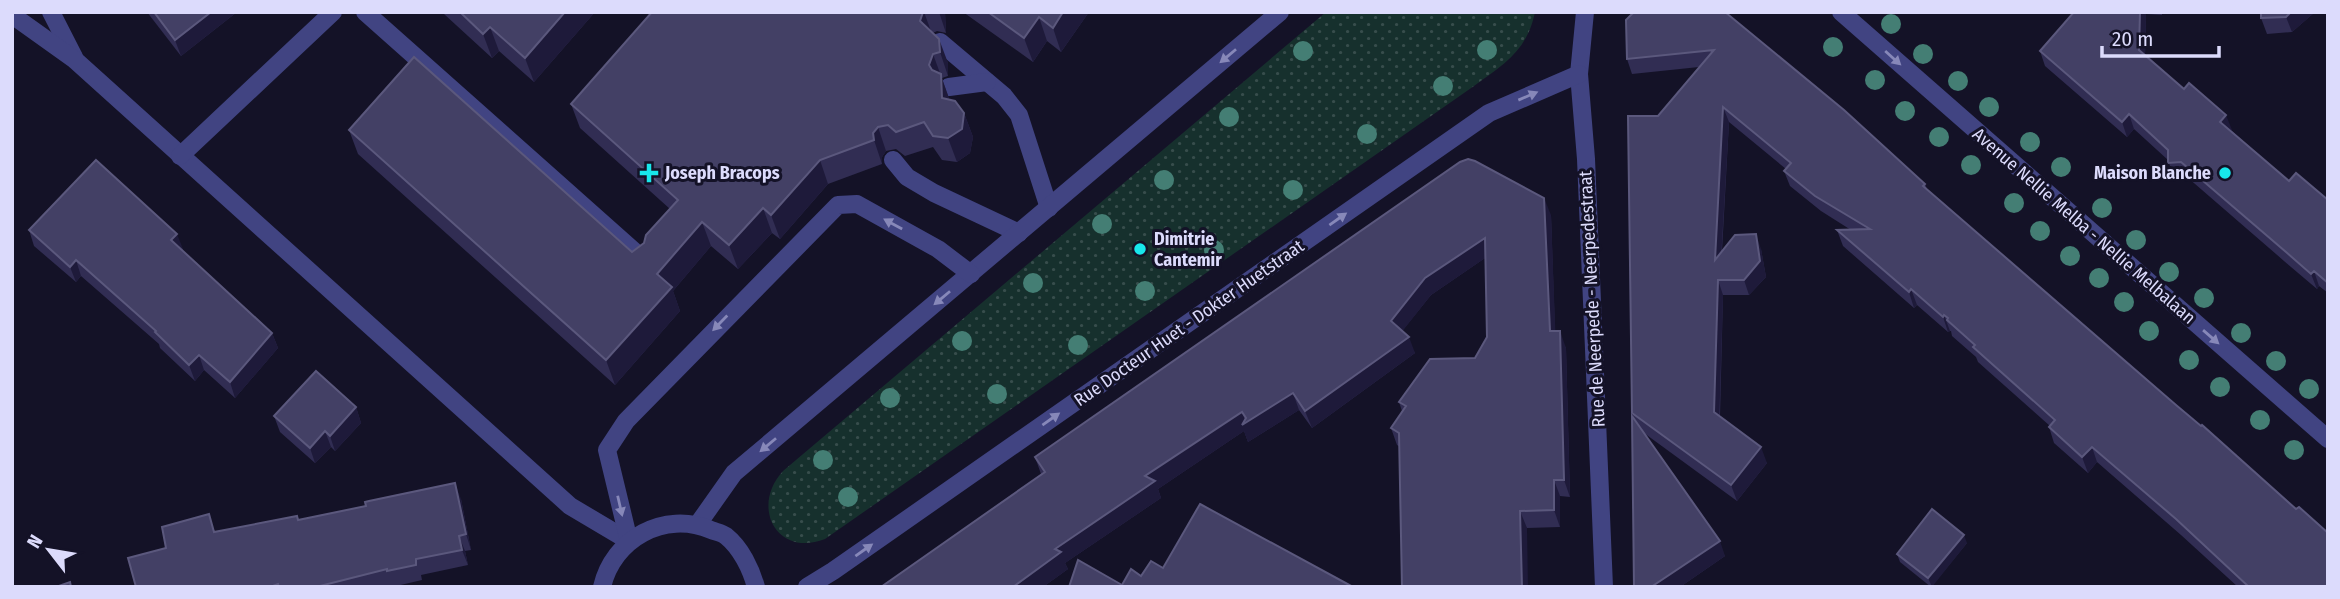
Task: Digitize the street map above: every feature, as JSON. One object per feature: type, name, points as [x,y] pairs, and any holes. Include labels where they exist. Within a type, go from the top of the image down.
[{"type":"street","points":[[51,12],[75,60]]},
{"type":"street","points":[[180,156],[333,12]]},
{"type":"street","points":[[365,12],[644,260]]},
{"type":"street","points":[[698,524],[734,472],[1280,12]]},
{"type":"street","name":"Rue de Neerpede - Neerpedestraat","points":[[1585,12],[1579,74],[1586,173],[1604,587]]},
{"type":"street","name":"Avenue Nellie Melba - Nellie Melbalaan","points":[[1842,12],[2328,439]]},
{"type":"street","points":[[12,15],[75,60],[570,506],[628,541]]},
{"type":"street","points":[[940,42],[1004,96],[1019,115],[1049,208]]},
{"type":"street","name":"Rue Docteur Huet - Dokter Huetstraat","points":[[807,587],[1489,113],[1579,74]]},
{"type":"street","points":[[949,87],[987,82]]},
{"type":"street","points":[[893,160],[907,177],[934,193],[1019,233]]},
{"type":"street","points":[[628,541],[607,450],[626,421],[838,205],[857,204],[938,249],[971,274]]},
{"type":"street","points":[[602,587],[612,560],[628,541],[649,529],[673,523],[698,524],[725,536],[743,556],[756,587]]},
{"type":"green space","points":[[1326,12],[1535,12],[1520,47],[1495,71],[825,539],[808,543],[794,541],[782,535],[774,526],[769,513],[769,499],[773,485],[783,471]]},
{"type":"building","points":[[154,12],[211,12],[175,40]]},
{"type":"building","points":[[460,12],[565,12],[525,58],[490,27],[483,34]]},
{"type":"building","points":[[652,12],[923,12],[920,21],[939,39],[940,52],[933,54],[929,65],[932,70],[941,74],[942,98],[955,101],[964,113],[962,129],[948,138],[933,136],[924,122],[896,132],[888,125],[878,127],[873,133],[874,140],[820,160],[771,215],[763,208],[729,245],[702,222],[657,274],[672,287],[606,360],[349,130],[414,57],[632,252],[644,243],[646,235],[678,200],[571,104]]},
{"type":"building","points":[[988,12],[1063,12],[1053,28],[1039,17],[1024,38]]},
{"type":"building","points":[[1634,12],[1725,12],[1844,110],[1925,184],[1923,186],[2296,509],[2299,507],[2328,533],[2328,587],[2249,587],[2176,519],[2092,447],[2082,457],[2049,427],[2055,420],[1973,347],[1975,345],[1947,320],[1948,318],[1944,315],[1943,317],[1911,289],[1909,292],[1837,230],[1870,229],[1815,196],[1784,171],[1791,163],[1723,107],[1715,260],[1735,235],[1756,234],[1760,261],[1744,280],[1718,280],[1714,412],[1761,447],[1731,485],[1632,413],[1628,116],[1658,116],[1714,50],[1627,59],[1626,20]]},
{"type":"building","points":[[2074,12],[2140,12],[2139,50],[2184,89],[2189,83],[2226,115],[2220,122],[2289,181],[2296,173],[2328,200],[2328,283],[2314,271],[2311,274],[2181,162],[2168,163],[2168,150],[2129,114],[2122,122],[2040,51]]},
{"type":"building","points":[[2261,12],[2291,12],[2286,17],[2261,18]]},
{"type":"building","points":[[1468,159],[1544,198],[1550,331],[1560,331],[1564,480],[1554,480],[1554,510],[1520,511],[1522,587],[1402,587],[1399,433],[1391,428],[1406,406],[1399,402],[1430,359],[1475,358],[1487,337],[1485,238],[1425,278],[1391,321],[1409,337],[1305,411],[1293,393],[1242,425],[1246,418],[1242,412],[1145,476],[1155,481],[1055,549],[1061,552],[1013,587],[881,587],[1045,472],[1035,457]]},
{"type":"building","points":[[96,160],[177,234],[171,240],[272,333],[230,382],[199,355],[189,365],[156,331],[76,260],[70,267],[29,230]]},
{"type":"building","points":[[316,371],[356,407],[330,436],[325,431],[310,448],[274,416]]},
{"type":"building","points":[[1632,416],[1720,541],[1651,587],[1634,587]]},
{"type":"building","points":[[455,483],[466,534],[459,536],[462,550],[416,559],[416,565],[387,569],[316,587],[279,587],[278,584],[270,587],[136,587],[128,558],[166,548],[162,527],[209,514],[214,532],[297,516],[298,520],[366,506],[365,502],[369,501]]},
{"type":"building","points":[[1200,504],[1353,587],[1069,587],[1078,560],[1122,585],[1131,569],[1141,576],[1151,561],[1163,568]]},
{"type":"building","points":[[1932,509],[1964,535],[1928,578],[1897,554]]},
{"type":"building","points":[[70,582],[71,587],[56,587]]},
{"type":"place","name":"Joseph Bracops","points":[[649,173]]},
{"type":"place","name":"Maison Blanche","points":[[2225,173]]},
{"type":"place","name":"Dimitrie Cantemir","points":[[1140,249]]}]
